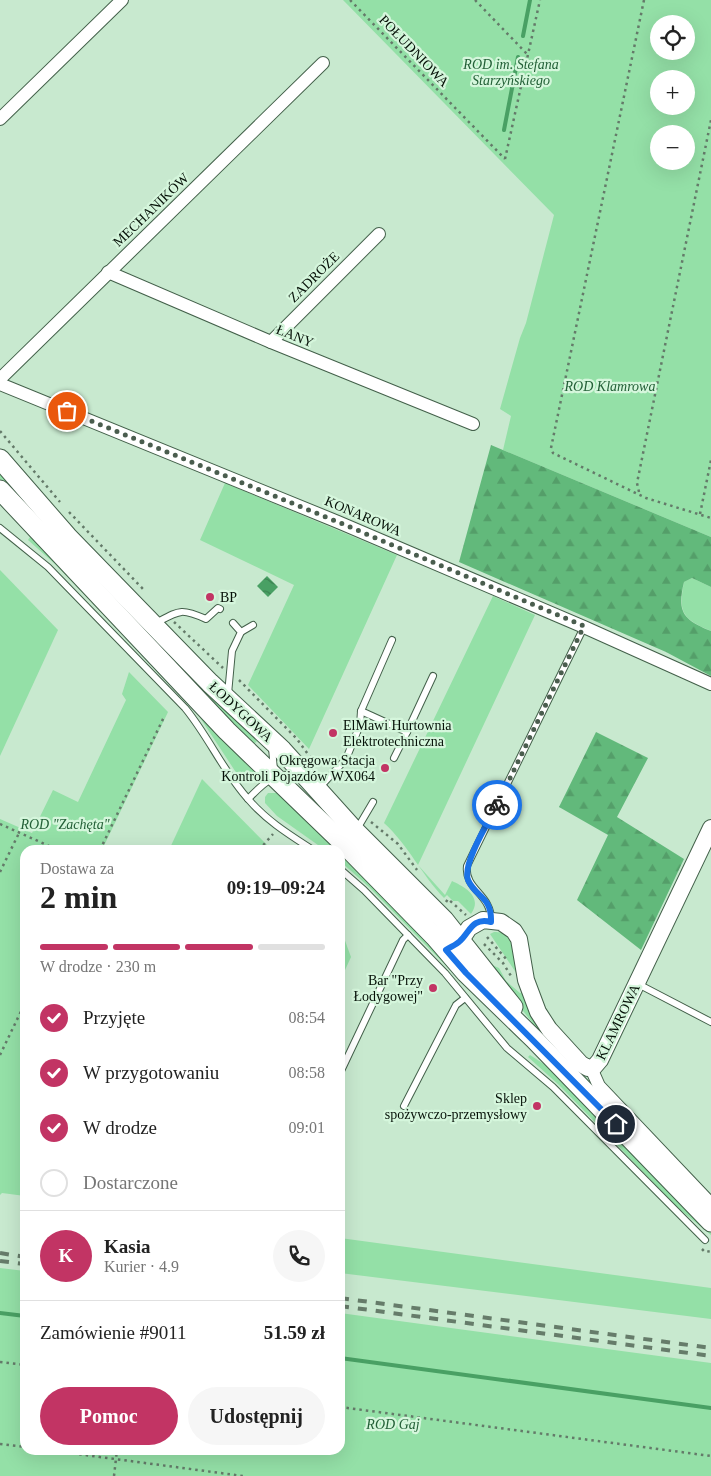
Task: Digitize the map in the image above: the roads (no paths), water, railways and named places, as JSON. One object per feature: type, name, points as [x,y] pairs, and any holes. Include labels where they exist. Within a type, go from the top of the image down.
[{"type":"main road","name":"ŁODYGOWA","points":[[0,459],[59,528],[228,700],[267,736],[355,831],[454,945],[515,1009],[534,1039],[711,1222]]},
{"type":"main road","name":"ŁODYGOWA","points":[[0,490],[273,776],[344,845]]},
{"type":"main road","name":"ŁODYGOWA","points":[[345,846],[454,945]]},
{"type":"street","points":[[0,119],[122,0]]},
{"type":"street","name":"MECHANIKÓW","points":[[0,379],[323,63]]},
{"type":"street","name":"ZADROŻE","points":[[271,342],[379,234]]},
{"type":"street","name":"ŁANY","points":[[108,272],[271,342],[473,424]]},
{"type":"street","name":"KONAROWA","points":[[0,384],[338,522],[584,626],[711,684]]},
{"type":"street","name":"KLAMROWA","points":[[489,929],[509,926],[517,935],[529,990],[540,1017],[581,1064],[591,1068],[599,1062],[711,828]]},
{"type":"street","points":[[454,945],[474,924],[483,920],[489,929]]},
{"type":"street","points":[[591,1068],[599,1086],[709,1199]]},
{"type":"lane","points":[[0,528],[48,567],[185,708],[248,799],[279,828],[305,845]]},
{"type":"lane","points":[[154,624],[174,613],[186,610],[206,619],[218,608],[220,609]]},
{"type":"lane","points":[[233,623],[241,632]]},
{"type":"lane","points":[[228,700],[232,651],[241,632],[253,625]]},
{"type":"lane","points":[[489,929],[489,904],[469,881],[467,866],[584,626]]},
{"type":"lane","points":[[248,799],[273,776],[286,774],[312,785],[346,759],[360,725],[361,711],[392,640]]},
{"type":"lane","points":[[394,758],[433,676]]},
{"type":"lane","points":[[361,711],[407,732]]},
{"type":"lane","points":[[267,736],[272,749],[273,776]]},
{"type":"lane","points":[[355,831],[373,802]]},
{"type":"lane","points":[[345,874],[408,935],[465,998],[506,1048],[553,1087],[705,1240]]},
{"type":"lane","points":[[345,1062],[403,940],[408,935]]},
{"type":"lane","points":[[637,983],[711,1022]]},
{"type":"lane","points":[[404,1106],[456,1005],[465,998]]},
{"type":"water","points":[[267,576],[278,587],[268,597],[257,586]]},
{"type":"waterway","points":[[523,36],[530,0]]},
{"type":"waterway","points":[[504,130],[518,57]]},
{"type":"waterway","points":[[0,1313],[20,1315]]},
{"type":"waterway","points":[[345,1359],[711,1408]]},
{"type":"railway","points":[[0,1253],[20,1256]]},
{"type":"railway","points":[[0,1261],[20,1263]]},
{"type":"railway","points":[[345,1299],[711,1348]]},
{"type":"railway","points":[[345,1307],[711,1356]]},
{"type":"place","name":"BP","points":[[210,597]]},
{"type":"place","name":"ElMawi Hurtownia Elektrotechniczna","points":[[333,733]]},
{"type":"place","name":"Okręgowa Stacja Kontroli Pojazdów WX064","points":[[385,768]]},
{"type":"place","name":"Bar \"Przy Łodygowej\"","points":[[433,988]]},
{"type":"place","name":"Sklep spożywczo-przemysłowy","points":[[537,1106]]},
{"type":"park label","name":"ROD im. Stefana Starzyńskiego","points":[[511,72]]},
{"type":"park label","name":"ROD Klamrowa","points":[[610,386]]},
{"type":"park label","name":"ROD \"Zachęta\"","points":[[65,824]]},
{"type":"park label","name":"ROD Gaj","points":[[393,1424]]}]
